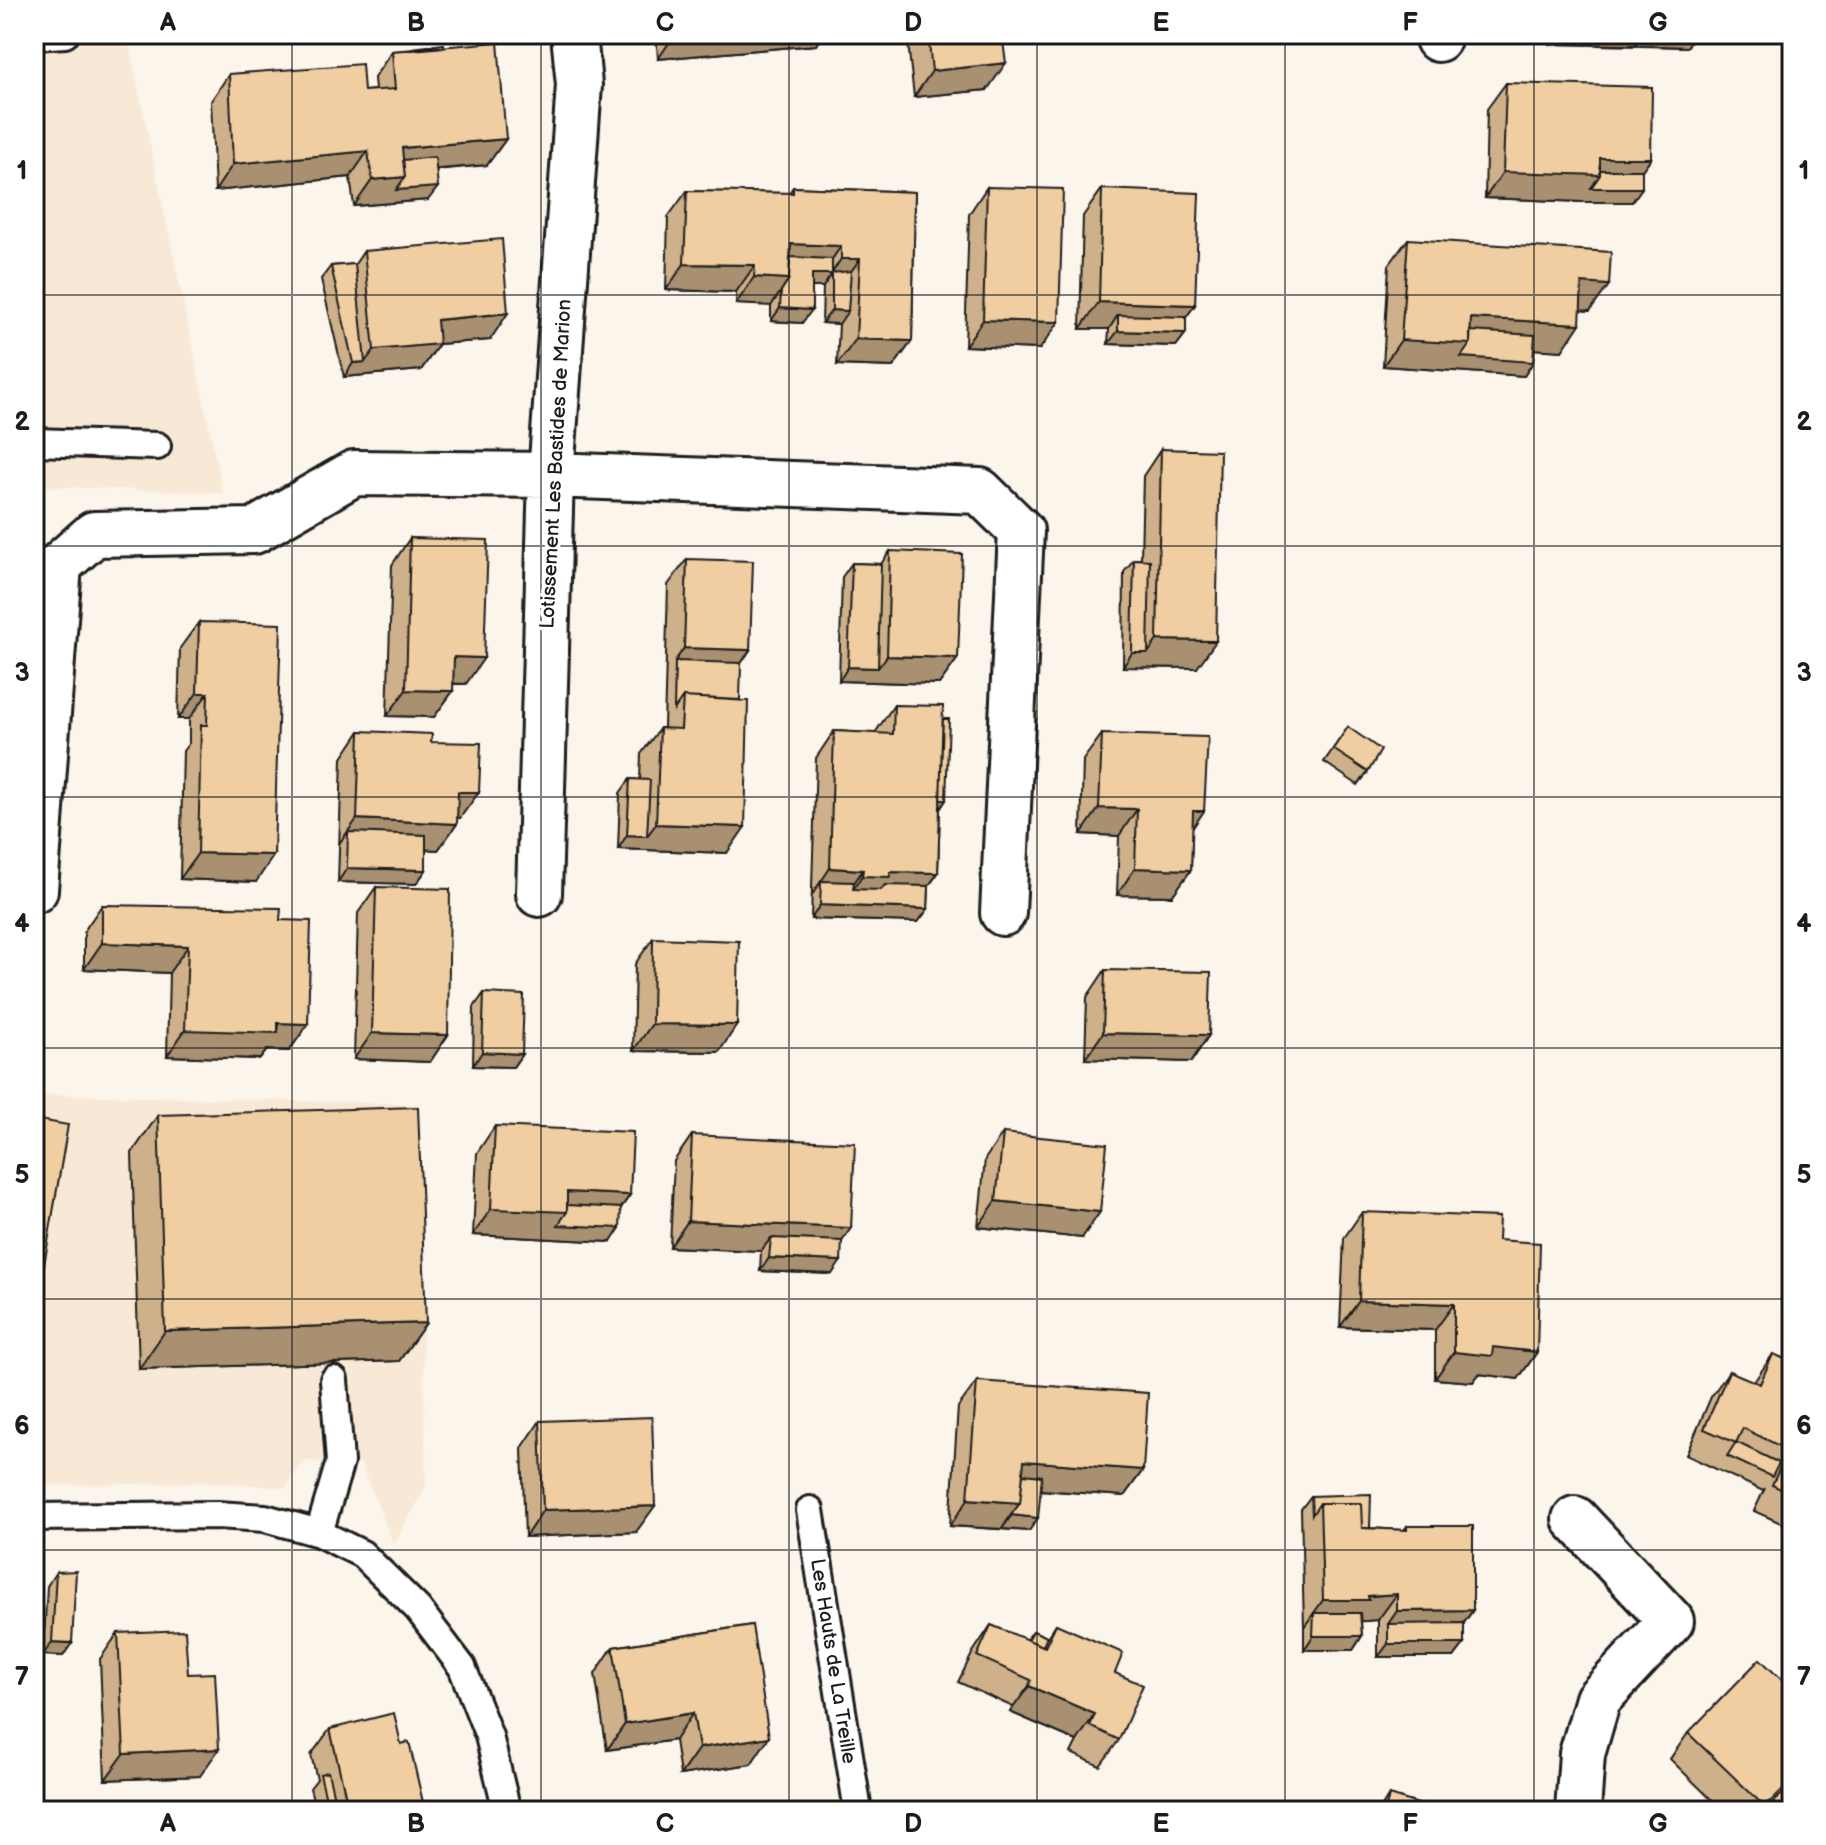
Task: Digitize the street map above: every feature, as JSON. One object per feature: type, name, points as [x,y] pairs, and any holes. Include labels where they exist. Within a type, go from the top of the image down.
[{"type":"street","name":"Lotissement Les Bastides de Marion","points":[[539,894],[551,475],[579,85],[574,34]]},
{"type":"street","points":[[35,890],[59,565],[94,534],[254,531],[354,473],[551,475],[980,491],[1021,531],[1003,913]]},
{"type":"street","points":[[1575,1519],[1671,1621],[1598,1699],[1582,1754],[1578,1811]]},
{"type":"lane","points":[[34,36],[65,34]]},
{"type":"lane","points":[[34,442],[157,446]]},
{"type":"lane","points":[[319,1533],[340,1462],[334,1380]]},
{"type":"lane","name":"Les Hauts de La Treille","points":[[810,1510],[858,1811]]},
{"type":"lane","points":[[34,1517],[217,1515],[265,1518],[319,1533],[362,1554],[418,1609],[462,1667],[489,1736],[507,1811]]},
{"type":"shaded area","points":[[34,34],[127,34],[223,493],[34,486]]},
{"type":"shaded area","points":[[34,1094],[418,1104],[426,1486],[394,1545],[360,1463],[303,1461],[285,1488],[216,1482],[34,1486]]},
{"type":"building","points":[[715,34],[786,34],[710,41]]},
{"type":"building","points":[[928,34],[1002,34],[1006,63],[932,71]]},
{"type":"building","points":[[498,42],[506,139],[402,148],[405,177],[372,180],[368,151],[233,164],[229,74],[362,64],[364,91],[395,89],[392,51]]},
{"type":"building","points":[[444,44],[444,47],[413,50],[413,48]]},
{"type":"building","points":[[1506,83],[1652,87],[1651,158],[1600,158],[1600,175],[1503,172]]},
{"type":"building","points":[[435,157],[438,187],[396,190],[405,177],[403,160]]},
{"type":"building","points":[[1600,170],[1642,170],[1642,188],[1591,188]]},
{"type":"building","points":[[793,187],[915,192],[912,341],[856,339],[860,259],[841,259],[841,246],[791,244],[789,279],[754,277],[755,265],[684,264],[687,191],[793,193]]},
{"type":"building","points":[[987,187],[1063,189],[1059,322],[983,320]]},
{"type":"building","points":[[1102,189],[1199,193],[1195,305],[1099,302]]},
{"type":"building","points":[[502,239],[508,313],[437,320],[439,344],[374,350],[364,251]]},
{"type":"building","points":[[1408,239],[1611,252],[1609,285],[1582,283],[1580,324],[1471,318],[1470,344],[1401,340]]},
{"type":"building","points":[[790,257],[832,259],[832,273],[851,271],[848,311],[832,310],[832,274],[812,274],[812,310],[780,308],[781,291],[789,279]]},
{"type":"building","points":[[355,264],[365,362],[353,363],[331,266]]},
{"type":"building","points":[[1118,315],[1186,317],[1186,333],[1118,331]]},
{"type":"building","points":[[1470,331],[1535,335],[1533,362],[1461,357],[1470,344]]},
{"type":"building","points":[[1161,449],[1220,451],[1216,641],[1157,640]]},
{"type":"building","points":[[410,538],[488,540],[484,658],[454,657],[453,691],[406,690]]},
{"type":"building","points":[[890,551],[962,554],[958,658],[887,656]]},
{"type":"building","points":[[687,559],[753,561],[750,650],[684,648]]},
{"type":"building","points":[[1134,559],[1150,560],[1148,653],[1132,653]]},
{"type":"building","points":[[852,563],[881,564],[878,668],[848,667]]},
{"type":"building","points":[[199,622],[281,624],[274,855],[198,853],[201,725],[207,725],[208,693],[197,693]]},
{"type":"building","points":[[675,661],[741,663],[740,700],[683,697],[674,710]]},
{"type":"building","points":[[683,697],[748,701],[745,827],[656,824],[660,728],[681,729]]},
{"type":"building","points":[[894,705],[943,706],[938,873],[890,872],[890,877],[862,876],[863,870],[830,868],[834,731],[893,734]]},
{"type":"building","points":[[943,719],[949,719],[946,800],[940,800]]},
{"type":"building","points":[[1348,727],[1381,750],[1368,772],[1333,749]]},
{"type":"building","points":[[360,731],[432,734],[431,742],[481,743],[479,792],[458,792],[457,824],[357,819]]},
{"type":"building","points":[[1102,734],[1208,737],[1204,811],[1193,811],[1191,870],[1135,868],[1137,809],[1099,808]]},
{"type":"building","points":[[630,779],[650,780],[647,836],[627,835]]},
{"type":"building","points":[[348,832],[426,835],[426,870],[347,868]]},
{"type":"building","points":[[821,881],[854,882],[853,889],[881,890],[885,885],[929,886],[928,909],[820,905]]},
{"type":"building","points":[[376,887],[450,889],[448,1035],[372,1033]]},
{"type":"building","points":[[102,905],[281,908],[280,920],[311,921],[308,1024],[278,1023],[278,1033],[185,1030],[188,946],[102,943]]},
{"type":"building","points":[[653,938],[739,941],[737,1025],[652,1024]]},
{"type":"building","points":[[1105,970],[1211,972],[1209,1035],[1103,1033]]},
{"type":"building","points":[[484,993],[524,995],[522,1054],[482,1052]]},
{"type":"building","points":[[418,1107],[426,1323],[165,1331],[158,1115]]},
{"type":"building","points":[[34,1119],[68,1125],[34,1324]]},
{"type":"building","points":[[495,1126],[633,1132],[630,1195],[567,1192],[567,1212],[491,1209]]},
{"type":"building","points":[[1003,1133],[1107,1144],[1100,1212],[996,1201]]},
{"type":"building","points":[[692,1135],[855,1143],[851,1228],[688,1221]]},
{"type":"building","points":[[567,1205],[621,1208],[620,1228],[558,1225],[567,1212]]},
{"type":"building","points":[[1362,1212],[1499,1217],[1498,1240],[1540,1243],[1537,1352],[1493,1347],[1492,1356],[1454,1352],[1454,1304],[1359,1301]]},
{"type":"building","points":[[771,1238],[842,1241],[841,1261],[769,1258]]},
{"type":"building","points":[[1773,1354],[1792,1362],[1792,1494],[1772,1485],[1788,1450],[1743,1428],[1736,1443],[1704,1429],[1729,1371],[1760,1384]]},
{"type":"building","points":[[977,1381],[1148,1393],[1143,1470],[1024,1461],[1020,1503],[968,1499]]},
{"type":"building","points":[[652,1417],[655,1506],[543,1510],[540,1421]]},
{"type":"building","points":[[1736,1442],[1779,1463],[1772,1477],[1727,1456]]},
{"type":"building","points":[[1023,1474],[1042,1476],[1038,1518],[1011,1515],[1020,1503]]},
{"type":"building","points":[[1371,1494],[1370,1528],[1362,1528],[1361,1503],[1320,1503],[1312,1515],[1311,1496]]},
{"type":"building","points":[[1320,1503],[1361,1503],[1362,1528],[1407,1530],[1407,1526],[1473,1526],[1473,1610],[1397,1611],[1397,1594],[1368,1596],[1369,1600],[1323,1600]]},
{"type":"building","points":[[76,1571],[72,1643],[52,1642],[56,1572]]},
{"type":"building","points":[[1314,1613],[1360,1613],[1362,1636],[1313,1636]]},
{"type":"building","points":[[1464,1623],[1464,1644],[1388,1644],[1388,1624]]},
{"type":"building","points":[[1056,1624],[1123,1653],[1115,1673],[1143,1685],[1119,1740],[1090,1726],[1095,1714],[1029,1686],[1031,1680],[977,1656],[991,1625],[1045,1647]]},
{"type":"building","points":[[752,1625],[769,1737],[699,1748],[693,1713],[625,1724],[613,1647]]},
{"type":"building","points":[[185,1630],[188,1674],[215,1673],[219,1749],[124,1754],[118,1633]]},
{"type":"building","points":[[1033,1631],[1047,1637],[1043,1646],[1028,1640]]},
{"type":"building","points":[[1760,1659],[1792,1690],[1792,1780],[1763,1805],[1688,1733]]},
{"type":"building","points":[[34,1672],[36,1723],[34,1723]]},
{"type":"building","points":[[394,1713],[401,1744],[409,1742],[425,1811],[349,1811],[330,1729]]},
{"type":"building","points":[[328,1772],[337,1811],[329,1811],[320,1774]]},
{"type":"building","points":[[1785,1791],[1792,1797],[1792,1811],[1765,1811]]},
{"type":"building","points":[[1389,1795],[1440,1811],[1385,1811]]}]
